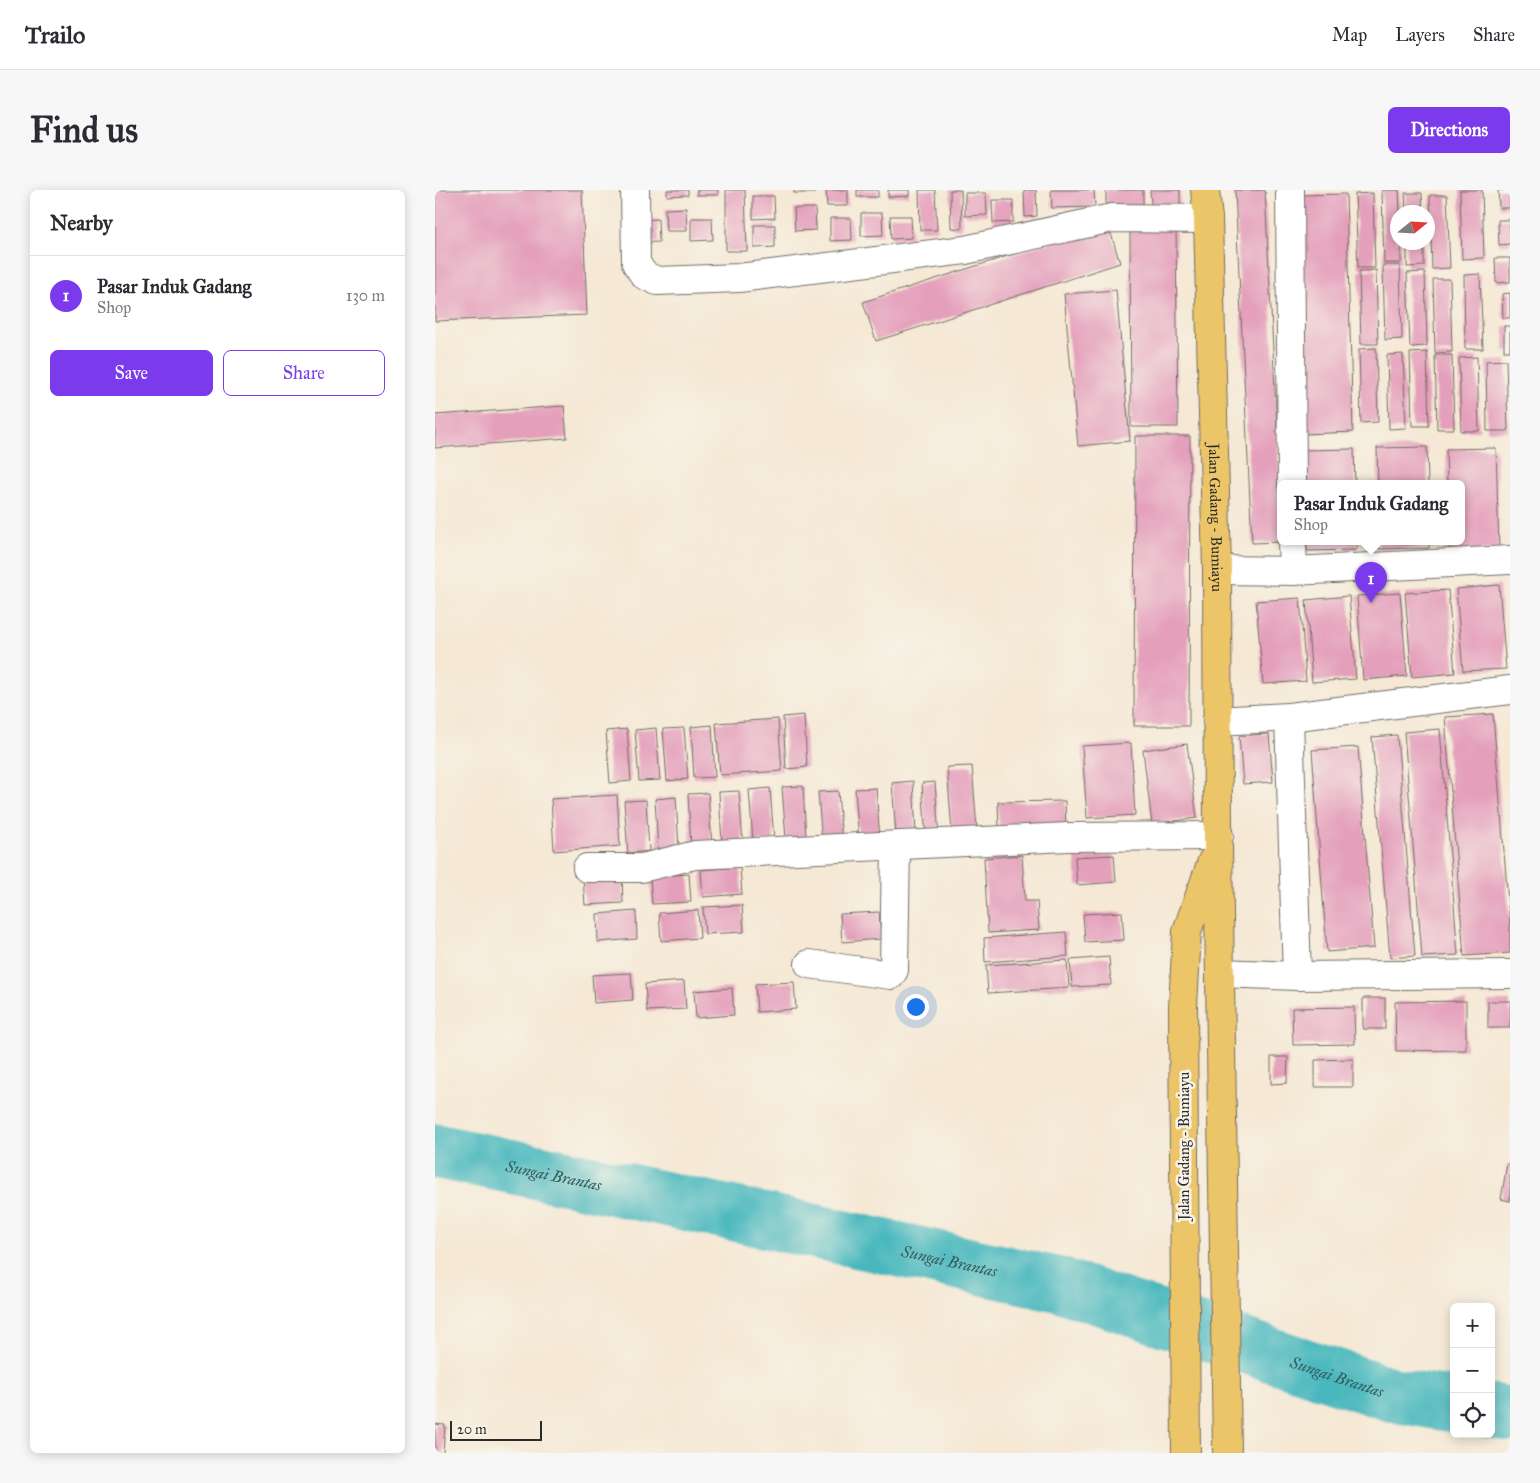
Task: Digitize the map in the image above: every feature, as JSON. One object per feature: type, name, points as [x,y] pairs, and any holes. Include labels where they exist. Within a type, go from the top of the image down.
[{"type":"main road","name":"Jalan Gadang - Bumiayu","points":[[1205,190],[1208,219],[1217,570],[1217,721],[1227,1453]]},
{"type":"main road","name":"Jalan Gadang - Bumiayu","points":[[1186,1453],[1183,1007],[1187,932],[1219,840]]},
{"type":"street","points":[[635,190],[636,263],[644,275],[657,281],[739,278],[965,250],[1112,218],[1208,219]]},
{"type":"street","points":[[1290,190],[1292,480]]},
{"type":"street","points":[[1293,545],[1293,571]]},
{"type":"street","points":[[1217,570],[1293,571],[1510,560]]},
{"type":"street","points":[[1217,721],[1289,717],[1510,690]]},
{"type":"street","points":[[1289,717],[1297,976]]},
{"type":"street","points":[[587,868],[642,868],[695,855],[1069,837],[1219,840]]},
{"type":"street","points":[[809,964],[891,975],[894,970],[896,846]]},
{"type":"street","points":[[1220,973],[1297,976],[1510,974]]},
{"type":"building","points":[[435,190],[582,190],[587,315],[435,321]]},
{"type":"building","points":[[667,190],[688,190],[688,195],[667,196]]},
{"type":"building","points":[[697,190],[718,190],[718,195],[697,195]]},
{"type":"building","points":[[726,190],[745,190],[747,251],[726,251]]},
{"type":"building","points":[[794,190],[815,190],[815,193],[794,193]]},
{"type":"building","points":[[826,190],[848,190],[848,206],[827,206]]},
{"type":"building","points":[[857,190],[878,190],[878,197],[857,197]]},
{"type":"building","points":[[888,190],[909,190],[909,196],[888,197]]},
{"type":"building","points":[[919,190],[935,190],[937,230],[920,230]]},
{"type":"building","points":[[950,190],[961,190],[962,229],[951,228]]},
{"type":"building","points":[[1024,190],[1036,190],[1037,216],[1025,217]]},
{"type":"building","points":[[1051,190],[1094,190],[1095,207],[1052,208]]},
{"type":"building","points":[[1106,190],[1143,190],[1143,206],[1106,207]]},
{"type":"building","points":[[1150,190],[1180,190],[1180,204],[1151,205]]},
{"type":"building","points":[[1235,190],[1265,190],[1280,480],[1277,480],[1277,542],[1252,543]]},
{"type":"building","points":[[1382,190],[1399,190],[1400,205],[1390,205],[1390,250],[1401,250],[1401,263],[1384,263]]},
{"type":"building","points":[[1460,190],[1482,190],[1484,258],[1462,259]]},
{"type":"building","points":[[1498,190],[1510,190],[1510,208],[1499,208]]},
{"type":"building","points":[[965,193],[986,193],[987,215],[965,216]]},
{"type":"building","points":[[1373,193],[1375,268],[1358,268],[1355,194]]},
{"type":"building","points":[[1405,193],[1422,193],[1423,205],[1406,205]]},
{"type":"building","points":[[1346,194],[1353,432],[1304,434],[1297,195]]},
{"type":"building","points":[[1430,195],[1447,195],[1450,268],[1432,269],[1431,250],[1435,250],[1435,205],[1430,205]]},
{"type":"building","points":[[753,196],[774,196],[775,218],[753,219]]},
{"type":"building","points":[[992,200],[1013,200],[1013,222],[993,223]]},
{"type":"building","points":[[686,208],[687,231],[666,231],[665,209]]},
{"type":"building","points":[[794,208],[815,208],[816,230],[795,231]]},
{"type":"building","points":[[861,213],[882,213],[883,235],[861,236]]},
{"type":"building","points":[[890,216],[911,216],[912,238],[891,239]]},
{"type":"building","points":[[691,218],[712,218],[713,240],[691,241]]},
{"type":"building","points":[[830,218],[851,218],[852,240],[830,241]]},
{"type":"building","points":[[658,219],[659,242],[637,243],[637,220]]},
{"type":"building","points":[[1498,220],[1510,220],[1510,244],[1499,245]]},
{"type":"building","points":[[1108,224],[1120,263],[876,341],[863,302]]},
{"type":"building","points":[[754,225],[775,225],[775,247],[754,248]]},
{"type":"building","points":[[1130,225],[1176,225],[1178,427],[1131,427]]},
{"type":"building","points":[[1407,250],[1424,250],[1424,266],[1407,267]]},
{"type":"building","points":[[1495,258],[1510,258],[1510,282],[1496,283]]},
{"type":"building","points":[[1383,265],[1400,265],[1402,339],[1385,340]]},
{"type":"building","points":[[1376,270],[1378,344],[1361,344],[1359,271]]},
{"type":"building","points":[[1425,272],[1427,346],[1410,347],[1407,273]]},
{"type":"building","points":[[1480,274],[1483,349],[1465,349],[1464,275]]},
{"type":"building","points":[[1433,279],[1450,279],[1452,352],[1435,353]]},
{"type":"building","points":[[1116,290],[1130,441],[1078,446],[1064,294]]},
{"type":"building","points":[[1510,293],[1510,318],[1503,318],[1502,294]]},
{"type":"building","points":[[1504,326],[1510,326],[1510,351],[1504,351]]},
{"type":"building","points":[[1376,348],[1378,422],[1361,423],[1359,349]]},
{"type":"building","points":[[1427,352],[1429,426],[1412,426],[1410,353]]},
{"type":"building","points":[[1403,354],[1406,428],[1389,429],[1387,355]]},
{"type":"building","points":[[1435,355],[1452,355],[1454,429],[1437,429]]},
{"type":"building","points":[[1477,357],[1479,431],[1461,431],[1459,358]]},
{"type":"building","points":[[1506,360],[1508,431],[1487,431],[1486,361]]},
{"type":"building","points":[[564,406],[567,438],[435,448],[435,415]]},
{"type":"building","points":[[1135,436],[1190,436],[1189,726],[1134,726]]},
{"type":"building","points":[[1427,447],[1428,480],[1378,480],[1377,448]]},
{"type":"building","points":[[1496,448],[1499,550],[1449,551],[1449,545],[1465,545],[1465,480],[1447,480],[1446,449]]},
{"type":"building","points":[[1354,449],[1355,480],[1305,480],[1304,450]]},
{"type":"building","points":[[1307,545],[1357,545],[1357,550],[1307,551]]},
{"type":"building","points":[[1379,545],[1429,545],[1429,548],[1379,549]]},
{"type":"building","points":[[1499,585],[1506,669],[1463,671],[1456,589]]},
{"type":"building","points":[[1448,590],[1455,673],[1412,677],[1405,593]]},
{"type":"building","points":[[1400,593],[1407,676],[1363,680],[1357,596]]},
{"type":"building","points":[[1349,596],[1356,679],[1312,682],[1306,600]]},
{"type":"building","points":[[1300,598],[1306,681],[1263,684],[1256,601]]},
{"type":"building","points":[[1493,714],[1510,927],[1510,953],[1464,956],[1445,717]]},
{"type":"building","points":[[804,715],[807,767],[786,769],[783,717]]},
{"type":"building","points":[[778,719],[782,771],[720,775],[716,723]]},
{"type":"building","points":[[712,725],[715,777],[694,778],[691,727]]},
{"type":"building","points":[[656,728],[660,780],[639,781],[635,730]]},
{"type":"building","points":[[684,728],[688,779],[667,781],[663,729]]},
{"type":"building","points":[[627,729],[631,781],[610,783],[606,731]]},
{"type":"building","points":[[1440,729],[1458,955],[1422,957],[1404,732]]},
{"type":"building","points":[[1269,734],[1273,782],[1243,784],[1239,736]]},
{"type":"building","points":[[1397,735],[1415,956],[1390,958],[1372,737]]},
{"type":"building","points":[[1131,743],[1135,815],[1087,818],[1082,746]]},
{"type":"building","points":[[1187,744],[1197,818],[1152,824],[1143,750]]},
{"type":"building","points":[[1358,747],[1374,948],[1327,952],[1312,750]]},
{"type":"building","points":[[972,766],[977,830],[952,832],[947,767]]},
{"type":"building","points":[[913,781],[916,833],[896,834],[892,783]]},
{"type":"building","points":[[935,782],[939,838],[926,839],[922,783]]},
{"type":"building","points":[[803,786],[806,838],[786,839],[782,787]]},
{"type":"building","points":[[770,788],[774,840],[753,842],[749,790]]},
{"type":"building","points":[[876,788],[880,840],[859,841],[855,789]]},
{"type":"building","points":[[739,791],[743,843],[722,844],[719,792]]},
{"type":"building","points":[[838,791],[842,843],[822,844],[818,792]]},
{"type":"building","points":[[708,793],[712,845],[691,847],[688,794]]},
{"type":"building","points":[[617,795],[620,846],[554,851],[551,799]]},
{"type":"building","points":[[676,797],[679,849],[658,850],[655,799]]},
{"type":"building","points":[[646,800],[649,851],[628,853],[624,801]]},
{"type":"building","points":[[1065,801],[1066,827],[999,828],[998,802]]},
{"type":"building","points":[[1022,855],[1025,901],[1037,901],[1039,930],[988,933],[984,858]]},
{"type":"building","points":[[1114,855],[1116,882],[1077,885],[1075,857]]},
{"type":"building","points":[[740,867],[742,894],[703,897],[701,870]]},
{"type":"building","points":[[689,874],[691,902],[652,904],[650,877]]},
{"type":"building","points":[[622,875],[623,903],[585,905],[583,878]]},
{"type":"building","points":[[742,905],[744,932],[705,934],[703,907]]},
{"type":"building","points":[[698,910],[700,938],[661,941],[659,913]]},
{"type":"building","points":[[636,911],[637,939],[598,942],[597,914]]},
{"type":"building","points":[[879,912],[881,939],[842,942],[840,914]]},
{"type":"building","points":[[1122,912],[1124,940],[1085,942],[1083,914]]},
{"type":"building","points":[[1066,932],[1068,956],[985,962],[984,938]]},
{"type":"building","points":[[1109,957],[1111,985],[1072,987],[1070,960]]},
{"type":"building","points":[[1067,960],[1069,988],[988,993],[986,965]]},
{"type":"building","points":[[631,973],[633,1000],[594,1003],[592,975]]},
{"type":"building","points":[[684,981],[686,1009],[647,1011],[645,984]]},
{"type":"building","points":[[794,982],[796,1009],[757,1012],[755,984]]},
{"type":"building","points":[[732,988],[734,1015],[696,1018],[694,991]]},
{"type":"building","points":[[1363,998],[1385,998],[1385,1029],[1363,1029]]},
{"type":"building","points":[[1466,1001],[1466,1050],[1396,1051],[1395,1002]]},
{"type":"building","points":[[1488,1001],[1510,1001],[1510,1028],[1488,1028]]},
{"type":"building","points":[[1354,1007],[1355,1044],[1293,1045],[1292,1008]]},
{"type":"building","points":[[1271,1057],[1288,1057],[1287,1083],[1271,1084]]},
{"type":"building","points":[[1353,1059],[1353,1087],[1315,1087],[1315,1060]]},
{"type":"building","points":[[1507,1164],[1510,1164],[1510,1201],[1501,1199]]},
{"type":"building","points":[[435,1424],[445,1425],[443,1453],[435,1453]]},
{"type":"waterway","name":"Sungai Brantas","points":[[435,1151],[578,1180],[1061,1285],[1393,1395],[1450,1404]]},
{"type":"waterway","name":"Sungai Brantas","points":[[1495,1412],[1510,1414]]},
{"type":"place","name":"Pasar Induk Gadang","points":[[1371,603]]}]
